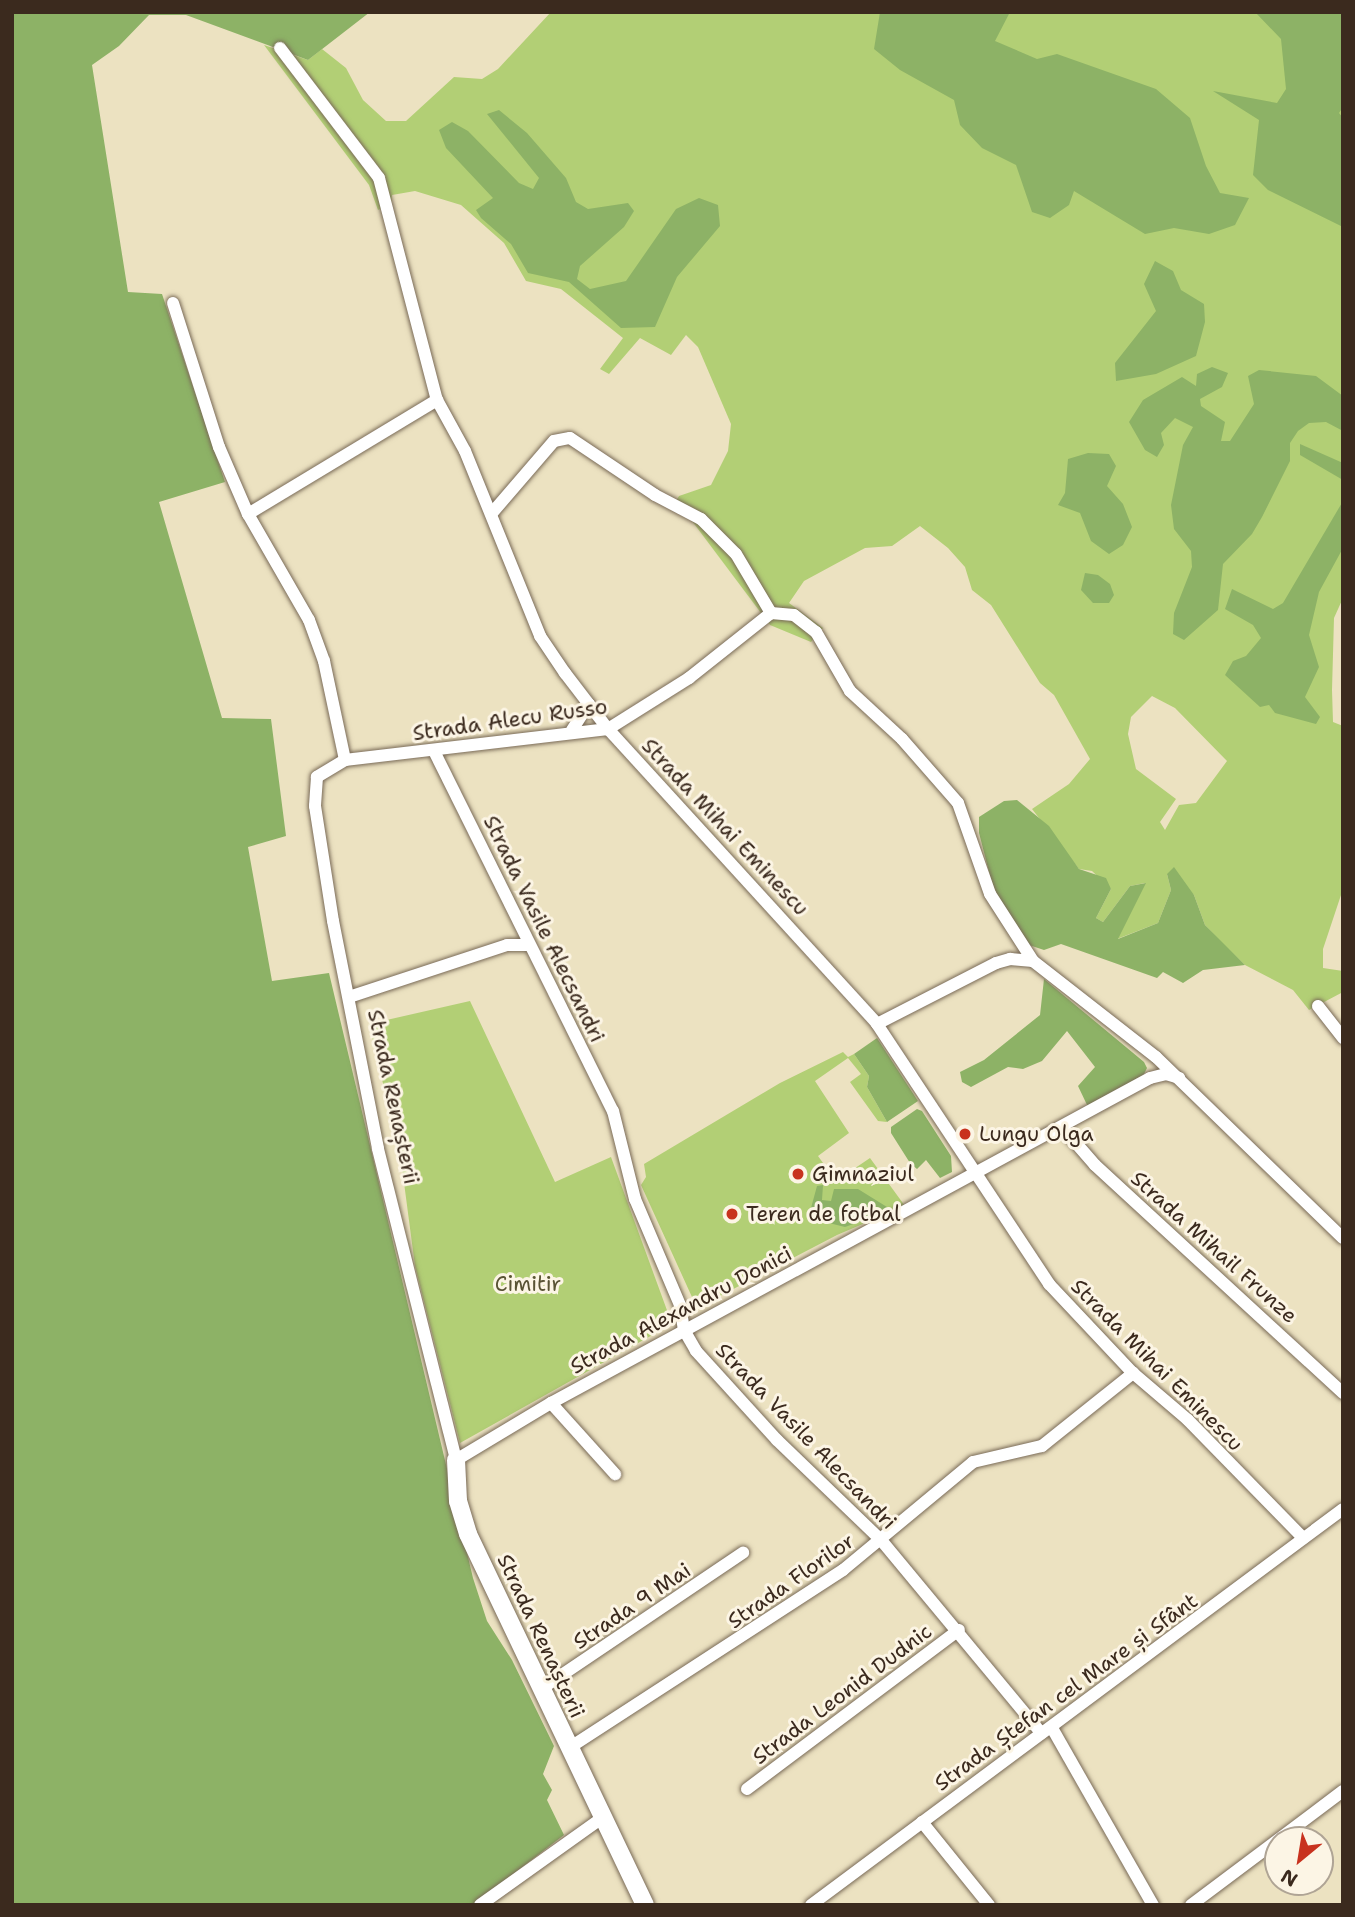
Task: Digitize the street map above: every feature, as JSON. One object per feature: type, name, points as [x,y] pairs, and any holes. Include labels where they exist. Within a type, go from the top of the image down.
[{"type":"street","name":"Strada Mihai Eminescu","points":[[280,48],[379,178],[437,400],[492,513],[540,636],[608,729],[877,1024],[1049,1284],[1133,1373],[1188,1420],[1303,1538]]},
{"type":"street","points":[[173,303],[219,447],[248,514],[309,620],[324,661],[345,760]]},
{"type":"street","points":[[248,514],[437,400]]},
{"type":"street","points":[[492,513],[554,442],[576,441],[655,495],[701,519],[736,554],[771,613],[793,615],[816,632],[850,691],[902,739],[958,803],[990,894],[1032,961],[1179,1078],[1343,1238]]},
{"type":"street","name":"Strada Alecu Russo","points":[[345,760],[434,751],[572,730],[608,729],[689,678],[771,613]]},
{"type":"street","points":[[572,730],[589,704]]},
{"type":"street","name":"Strada Vasile Alecsandri","points":[[434,751],[528,945],[613,1111],[635,1199],[680,1305],[684,1330],[696,1351],[777,1440],[881,1540],[1046,1730],[1153,1905]]},
{"type":"street","name":"Strada Renașterii","points":[[345,760],[317,777],[314,789],[333,921],[378,1149],[456,1460],[458,1501],[468,1534],[645,1905]]},
{"type":"street","points":[[349,997],[507,945],[528,945]]},
{"type":"street","points":[[877,1024],[996,963],[1010,959],[1032,961]]},
{"type":"street","points":[[1318,1006],[1343,1038]]},
{"type":"street","name":"Strada Alexandru Donici","points":[[456,1460],[551,1403],[1150,1078],[1166,1074],[1179,1078]]},
{"type":"street","name":"Strada Mihail Frunze","points":[[1062,1127],[1095,1165],[1343,1392]]},
{"type":"street","name":"Strada Florilor","points":[[569,1748],[750,1634],[881,1540],[973,1462],[1042,1446],[1133,1373]]},
{"type":"street","points":[[551,1403],[615,1474]]},
{"type":"street","name":"Strada Ștefan cel Mare și Sfânt","points":[[811,1905],[1342,1511]]},
{"type":"street","name":"Strada 9 Mai","points":[[541,1689],[743,1553]]},
{"type":"street","name":"Strada Leonid Dudnic","points":[[747,1789],[959,1630]]},
{"type":"street","points":[[1191,1905],[1343,1791]]},
{"type":"street","points":[[480,1905],[602,1818]]},
{"type":"street","points":[[922,1822],[989,1905]]},
{"type":"green space","points":[[12,12],[370,12],[308,60],[186,15],[149,15],[119,46],[92,65],[128,292],[162,294],[225,482],[159,502],[222,718],[271,719],[286,836],[248,847],[272,981],[329,973],[473,1578],[487,1621],[512,1660],[554,1746],[543,1774],[552,1790],[547,1800],[564,1835],[473,1905],[12,1905]]},
{"type":"green space","points":[[551,12],[1343,12],[1343,598],[1334,618],[1332,690],[1333,722],[1343,726],[1343,889],[1323,949],[1323,968],[1343,971],[1343,992],[1309,1010],[1293,990],[1245,965],[1222,943],[1205,925],[1194,895],[1167,874],[1171,890],[1158,923],[1117,939],[1145,883],[1130,886],[1103,922],[1096,918],[1111,889],[1092,871],[1079,869],[1032,809],[1069,784],[1090,759],[1054,695],[1040,683],[991,605],[972,590],[965,567],[948,548],[920,526],[892,546],[865,548],[804,581],[789,603],[823,628],[811,642],[770,625],[692,521],[671,509],[679,496],[711,485],[728,451],[731,424],[698,347],[686,335],[671,355],[640,338],[609,374],[600,369],[623,338],[561,289],[526,281],[504,243],[461,205],[415,191],[392,195],[391,204],[378,210],[369,185],[264,45],[308,60],[322,49],[346,68],[363,100],[386,121],[406,121],[454,77],[482,79],[498,69]],"holes":[[[1152,696],[1175,708],[1227,761],[1196,803],[1179,805],[1165,830],[1160,822],[1176,799],[1136,769],[1128,734],[1131,717]]]},
{"type":"green space","points":[[880,12],[1010,12],[995,41],[1037,59],[1057,54],[1156,89],[1190,118],[1206,166],[1220,193],[1249,198],[1235,225],[1209,234],[1174,228],[1145,234],[1074,191],[1069,205],[1050,218],[1032,212],[1016,165],[982,148],[960,125],[954,100],[900,70],[874,49]]},
{"type":"green space","points":[[1255,12],[1343,12],[1343,107],[1339,113],[1343,118],[1343,227],[1268,190],[1253,175],[1259,120],[1213,91],[1277,103],[1286,89],[1281,39]]},
{"type":"green space","points":[[499,110],[527,133],[566,178],[576,202],[588,209],[628,203],[634,211],[624,227],[580,266],[577,279],[590,289],[626,281],[676,209],[699,198],[718,205],[720,226],[677,277],[655,327],[621,328],[569,282],[528,273],[511,244],[481,218],[476,210],[493,198],[446,148],[439,130],[452,122],[468,131],[519,183],[533,189],[539,178],[487,114]]},
{"type":"green space","points":[[1155,261],[1173,271],[1181,290],[1204,304],[1205,322],[1196,356],[1156,374],[1116,381],[1115,363],[1156,311],[1144,284]]},
{"type":"green space","points":[[1212,367],[1228,373],[1222,387],[1200,399],[1201,406],[1225,422],[1221,441],[1230,441],[1254,404],[1248,376],[1259,370],[1316,376],[1343,396],[1343,431],[1326,422],[1309,423],[1298,431],[1290,443],[1290,461],[1262,517],[1252,534],[1223,564],[1218,610],[1184,640],[1173,634],[1174,613],[1192,567],[1191,551],[1174,529],[1171,505],[1183,445],[1193,427],[1175,418],[1161,433],[1164,445],[1157,457],[1145,450],[1129,422],[1143,400],[1182,377],[1196,386],[1197,374]]},
{"type":"green space","points":[[1300,444],[1343,463],[1343,480],[1300,455]]},
{"type":"green space","points":[[1088,453],[1109,454],[1116,466],[1107,486],[1123,504],[1132,527],[1123,545],[1109,554],[1091,541],[1080,513],[1058,505],[1065,493],[1068,459]]},
{"type":"green space","points":[[1343,501],[1343,548],[1319,592],[1309,635],[1319,667],[1305,697],[1320,717],[1316,724],[1275,713],[1269,705],[1260,707],[1225,675],[1233,661],[1246,656],[1261,638],[1253,625],[1225,609],[1232,589],[1273,609],[1283,603]]},
{"type":"green space","points":[[1085,573],[1098,575],[1110,584],[1114,595],[1109,603],[1093,603],[1081,590]]},
{"type":"green space","points":[[1017,800],[1049,826],[1079,869],[1106,878],[1111,889],[1096,918],[1103,922],[1130,886],[1146,883],[1118,939],[1158,923],[1171,890],[1167,874],[1174,867],[1194,895],[1205,925],[1245,965],[1203,970],[1183,983],[1163,972],[1157,978],[1061,944],[1044,950],[1029,945],[995,895],[979,833],[979,817],[1004,801]]},
{"type":"green space","points":[[1044,979],[1144,1062],[1147,1068],[1142,1078],[1088,1107],[1078,1086],[1095,1067],[1067,1031],[1042,1061],[1023,1069],[1008,1067],[971,1087],[962,1082],[960,1072],[984,1060],[1040,1015]]},
{"type":"green space","name":"Cimitir","points":[[470,1001],[555,1182],[611,1157],[672,1324],[460,1443],[415,1266],[401,1160],[369,1024]]},
{"type":"green space","points":[[877,1038],[918,1101],[887,1122],[867,1087],[869,1076],[854,1054]]},
{"type":"green space","name":"Gimnaziul","points":[[843,1052],[848,1057],[854,1054],[869,1076],[867,1087],[887,1122],[878,1121],[850,1082],[861,1074],[848,1058],[815,1081],[849,1133],[818,1156],[836,1181],[870,1158],[905,1206],[837,1235],[697,1308],[641,1185],[646,1177],[644,1164],[780,1083]]},
{"type":"green space","points":[[917,1109],[922,1111],[951,1156],[952,1172],[940,1178],[926,1160],[917,1169],[910,1163],[891,1133],[891,1127]]},
{"type":"green space","points":[[823,1185],[822,1200],[831,1201],[834,1189],[858,1189],[887,1207],[884,1213],[845,1227],[821,1221],[811,1208],[817,1186]]},
{"type":"place","name":"Lungu Olga","points":[[965,1134]]},
{"type":"place","name":"Gimnaziul","points":[[798,1174]]},
{"type":"place","name":"Teren de fotbal","points":[[732,1214]]}]
